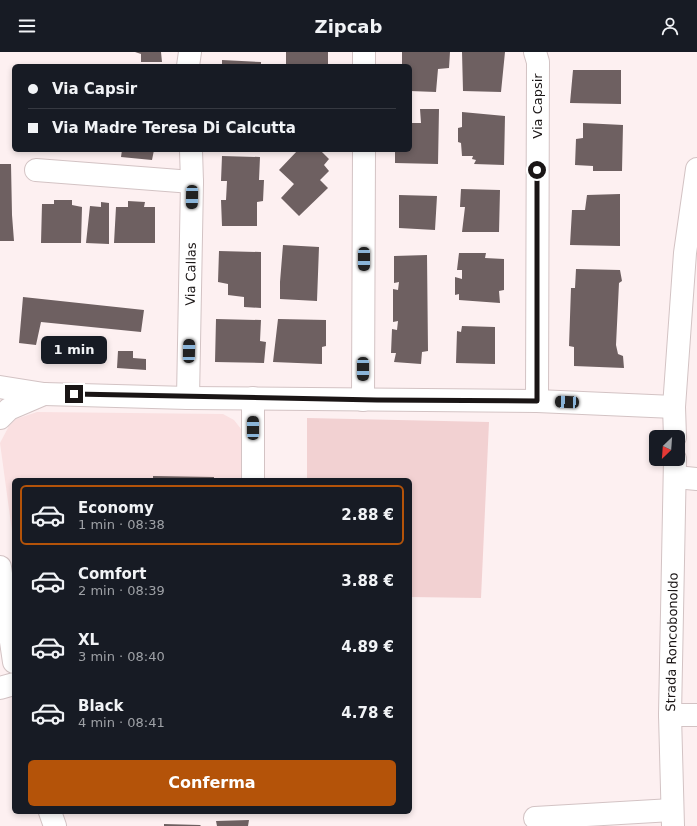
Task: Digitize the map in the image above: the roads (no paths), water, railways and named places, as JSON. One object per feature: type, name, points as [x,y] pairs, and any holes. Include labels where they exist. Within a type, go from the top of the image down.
[{"type":"street","points":[[188,64],[190,52]]},
{"type":"street","points":[[364,52],[364,64]]},
{"type":"street","name":"Via Capsir","points":[[535,52],[538,62],[537,401]]},
{"type":"street","name":"Via Callas","points":[[188,398],[192,182],[191,152]]},
{"type":"street","points":[[363,400],[364,152]]},
{"type":"street","points":[[675,430],[674,407],[685,253],[697,169]]},
{"type":"street","points":[[36,170],[192,182]]},
{"type":"street","points":[[0,387],[44,394],[188,398],[537,401],[674,407]]},
{"type":"street","points":[[0,418],[10,409],[44,394]]},
{"type":"street","points":[[253,398],[253,478]]},
{"type":"street","points":[[676,468],[697,478]]},
{"type":"street","name":"Strada Roncobonoldo","points":[[673,818],[670,715],[676,468]]},
{"type":"street","points":[[0,567],[12,648]]},
{"type":"street","points":[[0,688],[12,685]]},
{"type":"street","points":[[670,715],[697,715]]},
{"type":"street","points":[[51,814],[55,826]]},
{"type":"street","points":[[534,818],[673,818]]}]
